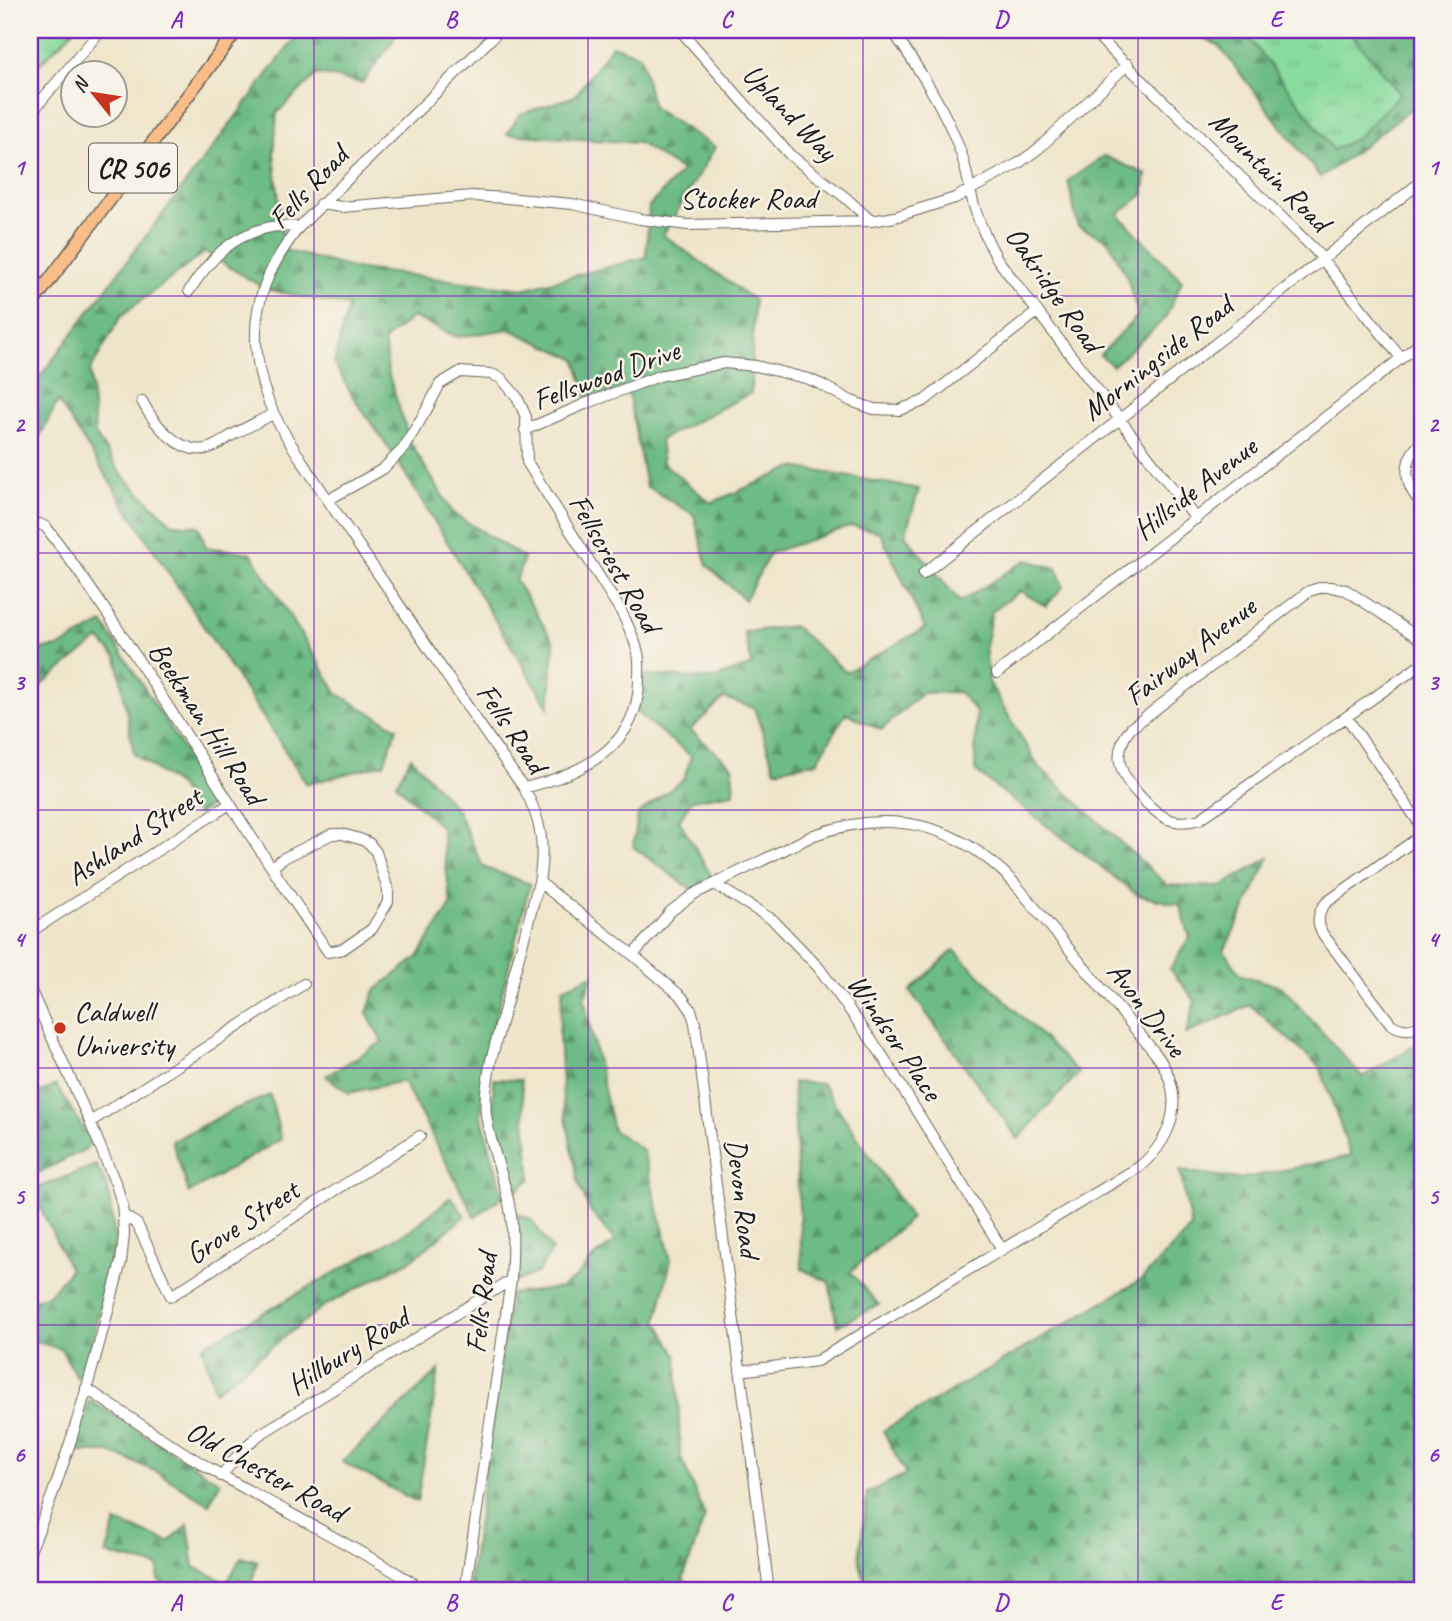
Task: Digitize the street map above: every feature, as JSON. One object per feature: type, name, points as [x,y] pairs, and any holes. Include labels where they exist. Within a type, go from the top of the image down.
[{"type":"main road","name":"CR 506","points":[[30,306],[237,30]]},
{"type":"street","points":[[30,114],[101,30]]},
{"type":"street","name":"Fells Road","points":[[465,1591],[510,1280],[512,1245],[511,1214],[486,1111],[487,1085],[491,1060],[539,882],[541,832],[534,807],[524,788],[272,414],[262,384],[256,323],[258,306],[269,274],[299,227],[500,30]]},
{"type":"street","name":"Upland Way","points":[[680,30],[790,155],[846,198],[870,221]]},
{"type":"street","name":"Oakridge Road","points":[[892,30],[943,111],[962,156],[974,204],[991,247],[1008,275],[1196,519]]},
{"type":"street","name":"Mountain Road","points":[[1091,30],[1315,250],[1401,358]]},
{"type":"street","name":"Stocker Road","points":[[320,204],[342,207],[472,196],[572,204],[640,219],[688,225],[870,221],[895,217],[955,198],[1019,163],[1038,149],[1128,65]]},
{"type":"street","name":"Morningside Road","points":[[923,574],[1422,181]]},
{"type":"street","points":[[189,291],[203,270],[230,243],[272,226],[299,227]]},
{"type":"street","name":"Fellswood Drive","points":[[328,500],[383,469],[402,449],[440,384],[460,372],[491,374],[501,378],[517,397],[526,417],[525,430],[659,376],[724,363],[756,366],[809,379],[851,401],[890,411],[908,408],[924,401],[1037,312]]},
{"type":"street","name":"Hillside Avenue","points":[[997,673],[1422,342]]},
{"type":"street","points":[[142,401],[147,412],[174,441],[196,449],[208,448],[272,414]]},
{"type":"street","name":"Fellscrest Road","points":[[524,788],[573,772],[596,760],[611,748],[628,725],[636,707],[639,688],[639,656],[634,638],[622,613],[527,462],[525,430]]},
{"type":"street","points":[[1422,442],[1412,454],[1407,467],[1410,487],[1422,503]]},
{"type":"street","name":"Beekman Hill Road","points":[[35,525],[46,527],[128,644],[230,804],[272,868],[328,952],[343,949],[372,929],[388,902],[388,890],[376,852],[369,843],[360,839],[332,834],[282,859],[272,868]]},
{"type":"street","name":"Fairway Avenue","points":[[1422,640],[1346,590],[1323,587],[1309,591],[1136,723],[1123,740],[1119,754],[1121,769],[1127,782],[1156,813],[1170,820],[1192,821],[1212,811],[1422,664]]},
{"type":"street","points":[[1347,718],[1422,827]]},
{"type":"street","name":"Ashland Street","points":[[30,932],[230,804]]},
{"type":"street","name":"Avon Drive","points":[[633,955],[671,911],[694,894],[814,835],[867,822],[922,826],[942,832],[972,847],[1001,869],[1156,1053],[1168,1074],[1173,1106],[1169,1129],[1157,1150],[1139,1167],[817,1361],[740,1371]]},
{"type":"street","points":[[1422,835],[1327,902],[1318,922],[1322,933],[1391,1024],[1405,1030],[1422,1025]]},
{"type":"street","name":"Devon Road","points":[[539,882],[633,955],[682,997],[691,1010],[695,1023],[769,1591]]},
{"type":"street","name":"Windsor Place","points":[[714,884],[773,920],[819,968],[880,1052],[1002,1249]]},
{"type":"street","points":[[90,1122],[304,984]]},
{"type":"street","points":[[30,989],[117,1187],[122,1204],[124,1235],[121,1262],[73,1437],[30,1551]]},
{"type":"street","name":"Grove Street","points":[[123,1215],[137,1224],[171,1296],[420,1136]]},
{"type":"street","name":"Hillbury Road","points":[[221,1476],[258,1435],[510,1280]]},
{"type":"street","name":"Old Chester Road","points":[[86,1388],[221,1476],[390,1568],[426,1591]]},
{"type":"green space","points":[[30,30],[74,30],[30,73]]},
{"type":"green space","points":[[301,30],[398,30],[362,83],[317,74],[277,113],[274,153],[284,250],[352,268],[523,289],[646,257],[649,206],[682,171],[639,143],[507,134],[520,114],[575,96],[612,45],[640,55],[653,108],[715,147],[663,235],[754,300],[751,393],[660,440],[663,463],[711,503],[794,467],[919,489],[905,535],[960,602],[1026,560],[1057,568],[1063,587],[1046,606],[1020,591],[992,611],[985,646],[989,682],[1038,766],[1167,885],[1220,887],[1269,858],[1224,951],[1241,975],[1282,987],[1362,1077],[1422,1041],[1422,1591],[867,1591],[859,1559],[867,1493],[906,1474],[883,1431],[1142,1279],[1191,1228],[1180,1171],[1240,1179],[1351,1156],[1320,1067],[1250,1005],[1186,1034],[1195,1001],[1170,969],[1190,937],[1180,905],[1138,895],[975,771],[976,712],[959,692],[922,693],[881,730],[846,713],[817,762],[775,770],[754,708],[724,698],[690,730],[732,766],[734,793],[692,800],[679,820],[716,884],[698,894],[633,847],[638,814],[684,779],[691,756],[637,713],[643,675],[712,679],[752,665],[744,632],[794,626],[846,672],[925,628],[880,532],[851,526],[770,553],[745,600],[707,565],[694,515],[646,486],[627,386],[588,402],[576,359],[509,329],[457,337],[413,317],[384,340],[388,372],[410,442],[453,513],[524,558],[516,581],[554,642],[549,708],[334,363],[348,306],[265,289],[205,252],[121,316],[90,371],[95,434],[122,475],[172,524],[199,526],[206,547],[251,553],[338,694],[397,728],[384,764],[307,784],[58,401],[30,455],[30,390]]},
{"type":"green space","points":[[1190,30],[1243,30],[1333,150],[1400,94],[1348,30],[1422,30],[1422,100],[1320,177],[1219,46]]},
{"type":"green space","points":[[1243,30],[1348,30],[1400,94],[1357,138],[1333,150]]},
{"type":"green space","points":[[1104,156],[1146,174],[1143,195],[1118,214],[1182,281],[1165,319],[1113,366],[1100,355],[1138,315],[1127,277],[1108,240],[1078,226],[1068,181]]},
{"type":"green space","points":[[103,623],[216,801],[198,815],[179,786],[134,754],[117,658],[99,639],[30,694],[30,650],[59,647]]},
{"type":"green space","points":[[411,757],[457,810],[483,867],[530,884],[485,1059],[481,1114],[503,1196],[475,1217],[403,1081],[349,1093],[326,1076],[382,1042],[367,1013],[375,990],[418,957],[451,905],[441,827],[396,784]]},
{"type":"green space","points":[[954,950],[1079,1073],[1018,1139],[910,991]]},
{"type":"green space","points":[[593,975],[584,999],[613,1130],[643,1150],[671,1260],[657,1320],[677,1356],[680,1455],[705,1516],[683,1579],[693,1591],[558,1591],[522,1584],[523,1591],[468,1591],[510,1294],[560,1288],[575,1278],[593,1258],[615,1241],[590,1211],[579,1185],[563,1102],[559,1034],[563,988]]},
{"type":"green space","points":[[494,1079],[521,1080],[531,1179],[511,1196],[492,1112]]},
{"type":"green space","points":[[793,1082],[822,1084],[911,1218],[850,1272],[879,1305],[837,1326],[829,1282],[802,1269]]},
{"type":"green space","points":[[56,1085],[91,1141],[86,1149],[30,1177],[30,1097]]},
{"type":"green space","points":[[270,1095],[281,1139],[189,1193],[172,1141],[233,1110]]},
{"type":"green space","points":[[96,1165],[108,1186],[115,1241],[86,1372],[77,1378],[61,1349],[30,1340],[30,1302],[50,1294],[70,1270],[32,1190]]},
{"type":"green space","points":[[451,1197],[465,1216],[413,1259],[324,1306],[215,1391],[202,1346],[412,1229]]},
{"type":"green space","points":[[516,1213],[531,1219],[552,1250],[538,1272],[515,1282]]},
{"type":"green space","points":[[439,1370],[417,1502],[342,1462]]},
{"type":"green space","points":[[89,1400],[220,1482],[209,1504],[155,1471],[110,1452],[75,1452]]},
{"type":"green space","points":[[116,1522],[169,1542],[188,1524],[194,1567],[227,1583],[241,1557],[257,1562],[250,1591],[179,1591],[158,1581],[159,1567],[106,1554]]},
{"type":"place","name":"Caldwell University","points":[[60,1028]]}]
